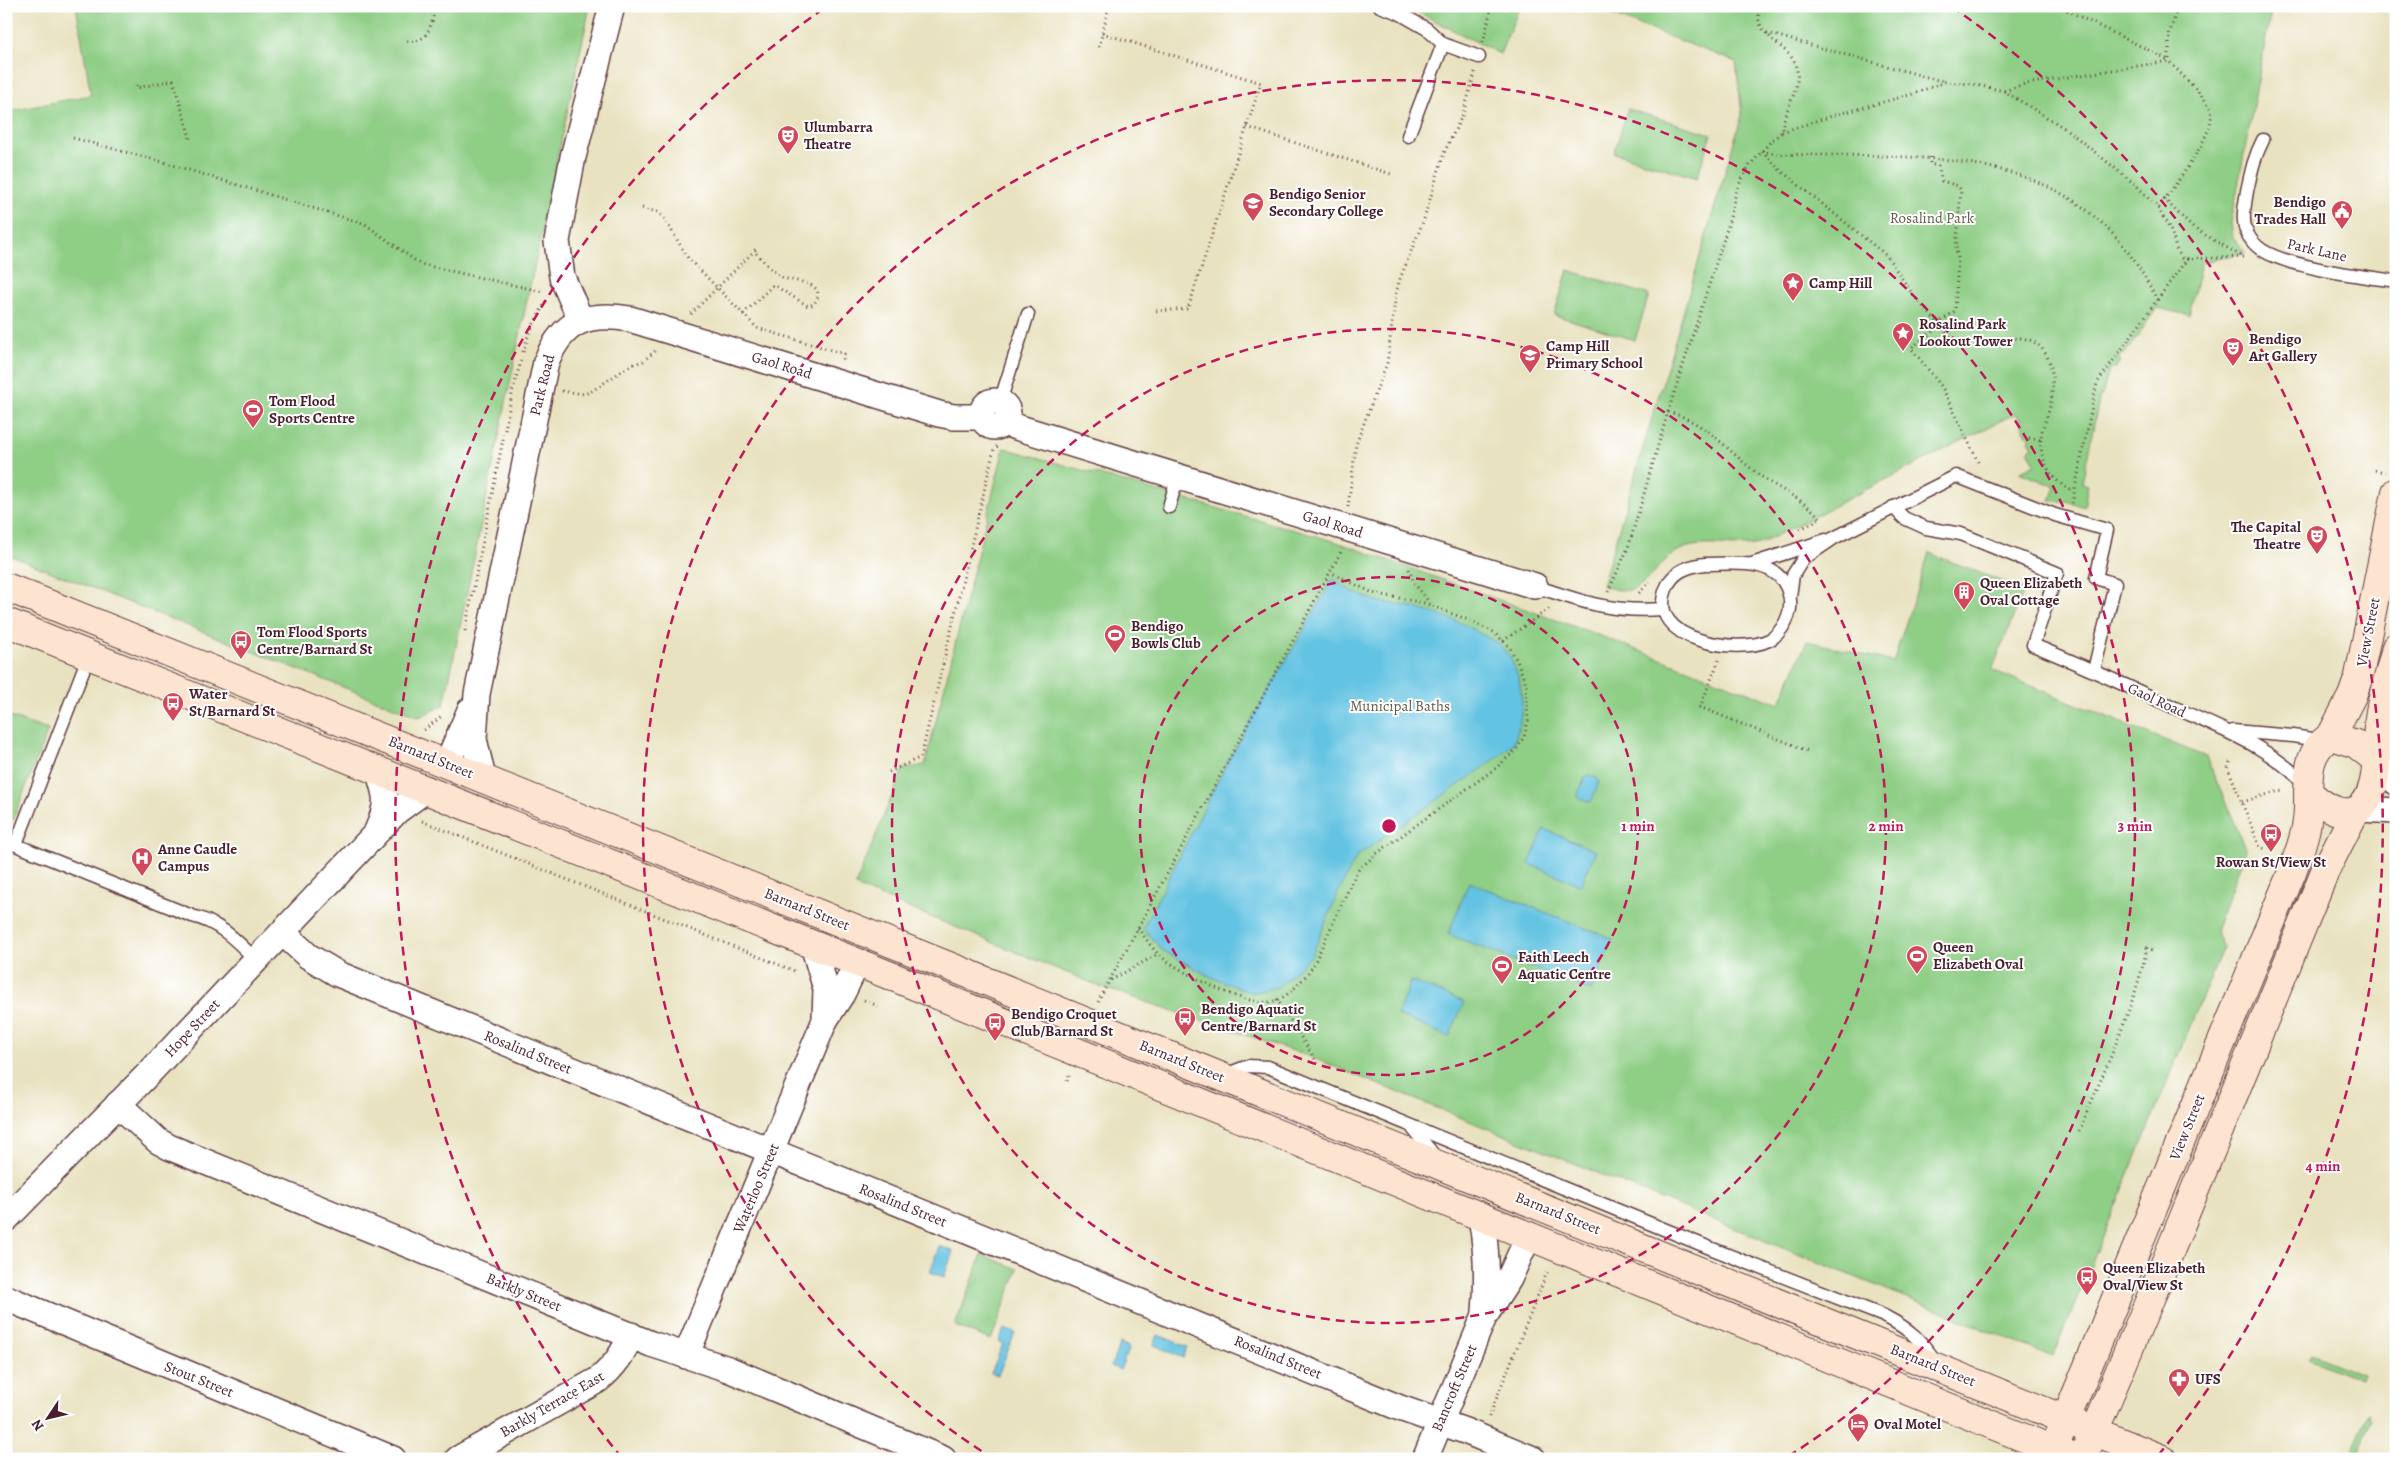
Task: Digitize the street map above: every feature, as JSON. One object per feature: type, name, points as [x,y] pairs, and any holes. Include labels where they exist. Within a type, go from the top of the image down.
[{"type":"main road","name":"View Street","points":[[2327,739],[2352,696],[2359,676],[2391,482]]},
{"type":"main road","points":[[18,592],[52,621],[79,632],[86,640],[89,656]]},
{"type":"main road","name":"Barnard Street","points":[[18,592],[1220,1076],[2162,1459]]},
{"type":"main road","name":"Barnard Street","points":[[6,622],[427,789],[1529,1235],[2061,1456]]},
{"type":"main road","name":"View Street","points":[[2376,761],[2380,708],[2396,647]]},
{"type":"main road","points":[[2327,739],[2356,744],[2376,761],[2372,787],[2357,810],[2344,814],[2335,812],[2302,791],[2312,759],[2327,739]]},
{"type":"main road","points":[[449,765],[450,774],[461,786],[531,816],[635,874]]},
{"type":"main road","name":"View Street","points":[[2061,1456],[2065,1420],[2292,872],[2305,835],[2302,791]]},
{"type":"main road","name":"View Street","points":[[2082,1459],[2159,1278],[2325,871],[2357,810]]},
{"type":"main road","points":[[671,854],[721,887],[852,943],[860,954],[857,963]]},
{"type":"main road","points":[[1129,1040],[1135,1056],[1140,1062],[1226,1098],[1275,1122],[1313,1148]]},
{"type":"main road","points":[[1358,1132],[1384,1154],[1408,1168],[1520,1214],[1528,1225],[1529,1235]]},
{"type":"street","points":[[582,321],[562,276],[557,241],[573,157],[612,6]]},
{"type":"street","name":"Gaol Road","points":[[582,321],[600,316],[630,319],[939,414],[998,421],[1238,494],[1345,515],[1416,550],[1535,586]]},
{"type":"street","name":"Park Road","points":[[483,778],[474,740],[477,694],[540,388],[552,346],[573,324],[582,321]]},
{"type":"street","name":"Park Road","points":[[449,765],[456,740],[477,694]]},
{"type":"street","points":[[2376,761],[2396,782]]},
{"type":"street","name":"Hope Street","points":[[375,836],[386,809],[386,794],[378,770]]},
{"type":"street","name":"Hope Street","points":[[6,1219],[405,804],[427,789]]},
{"type":"street","points":[[2357,810],[2396,811]]},
{"type":"street","name":"Rosalind Street","points":[[283,933],[308,956],[338,974],[1440,1423],[1465,1431],[1533,1459]]},
{"type":"street","name":"Waterloo Street","points":[[813,945],[826,989],[825,1020]]},
{"type":"street","name":"Waterloo Street","points":[[686,1356],[825,1020],[842,994],[857,963]]},
{"type":"street","name":"Barkly Street","points":[[118,1104],[158,1141],[169,1147],[631,1335],[686,1356],[728,1369],[944,1459]]},
{"type":"street","name":"Bancroft Street","points":[[1481,1217],[1488,1256],[1484,1317]]},
{"type":"street","name":"Bancroft Street","points":[[1425,1459],[1484,1317],[1509,1279],[1529,1235]]},
{"type":"street","name":"Stout Street","points":[[6,1298],[393,1459]]},
{"type":"street","name":"Barkly Terrace East","points":[[458,1459],[598,1380],[613,1368],[624,1352],[631,1335]]},
{"type":"lane","points":[[1380,6],[1399,13],[1427,29],[1443,44],[1479,57]]},
{"type":"lane","points":[[1408,136],[1443,44]]},
{"type":"lane","name":"Park Lane","points":[[2263,140],[2254,157],[2245,206],[2244,222],[2252,242],[2260,249],[2288,261],[2360,276],[2396,281]]},
{"type":"lane","points":[[998,421],[1028,314]]},
{"type":"lane","points":[[1169,507],[1178,475]]},
{"type":"lane","points":[[1790,596],[1784,581],[1773,571],[1750,565],[1705,564],[1688,567],[1670,580],[1662,601],[1663,609],[1670,624],[1687,636],[1723,643],[1751,644],[1768,640],[1780,632],[1790,610],[1790,596],[1790,587],[1798,564],[1834,538],[1956,476],[2068,518],[2107,530],[2096,578],[2115,584],[2094,670]]},
{"type":"lane","name":"Gaol Road","points":[[1893,507],[1904,518],[1926,528],[1961,534],[2057,573],[2033,645],[2094,670],[2220,729],[2278,759],[2302,791]]},
{"type":"lane","points":[[1750,565],[1813,542],[1834,538]]},
{"type":"lane","name":"Gaol Road","points":[[1535,586],[1605,608],[1633,611],[1663,609]]},
{"type":"lane","points":[[89,656],[11,843],[192,916],[205,919],[228,933],[256,960]]},
{"type":"lane","name":"Gaol Road","points":[[2220,729],[2327,739]]},
{"type":"lane","points":[[1220,1076],[1248,1066],[1268,1067],[1710,1248],[1884,1316],[1909,1330],[1920,1340],[1941,1369]]},
{"type":"lane","points":[[1411,1126],[1443,1167]]},
{"type":"lane","points":[[1710,1248],[1743,1289]]},
{"type":"path","points":[[406,41],[419,40],[427,34],[436,6]]},
{"type":"path","points":[[1099,46],[1109,6]]},
{"type":"path","points":[[1099,1000],[1344,547],[1345,515],[1356,444],[1387,363],[1400,278],[1424,220],[1444,153],[1468,98],[1492,6]]},
{"type":"path","points":[[1762,6],[1758,17],[1765,32],[1790,55],[1798,73],[1798,83],[1784,120],[1782,132]]},
{"type":"path","points":[[2058,6],[2169,61],[2206,102],[2212,114],[2202,144],[2158,208]]},
{"type":"path","points":[[2169,61],[2170,35],[2178,6]]},
{"type":"path","points":[[1765,32],[1945,82],[1973,84],[2004,91],[2043,114],[2092,148],[2136,185],[2158,208],[2172,233],[2182,258],[2244,257]]},
{"type":"path","points":[[1102,33],[1261,83],[1188,309],[1155,311]]},
{"type":"path","points":[[2004,91],[2025,84],[2169,61]]},
{"type":"path","points":[[136,85],[137,88],[173,80],[190,137],[189,141]]},
{"type":"path","points":[[1605,608],[1608,592],[1628,548],[1668,412],[1728,226],[1737,188],[1746,171],[1762,151],[1782,132],[1835,115],[1913,94],[1945,82]]},
{"type":"path","points":[[1247,127],[1394,175]]},
{"type":"path","points":[[73,138],[163,162],[365,224],[420,264],[547,293]]},
{"type":"path","points":[[1762,151],[1782,155],[1930,157],[2010,171],[2065,196],[2094,216],[2124,245],[2143,271],[2157,300]]},
{"type":"path","points":[[1762,151],[1780,170],[1886,256],[1913,295],[1956,344],[2028,338],[2042,347],[2050,363],[2052,386],[2050,407],[2041,440],[2044,460],[2053,476],[2063,487],[2074,490]]},
{"type":"path","points":[[1930,157],[1930,164],[1938,166],[1942,181],[1958,186],[1961,190],[1956,250],[1958,258],[1955,311],[1911,348],[1942,387],[1979,464]]},
{"type":"path","points":[[642,208],[657,212],[664,218],[688,258],[757,328],[844,354],[843,360]]},
{"type":"path","points":[[696,310],[755,250],[780,276],[811,284],[817,290],[818,297],[814,304],[808,306],[777,286],[772,286],[743,314]]},
{"type":"path","points":[[2068,518],[2097,383],[2187,259]]},
{"type":"path","points":[[464,632],[513,389],[529,333],[547,298],[546,284]]},
{"type":"path","points":[[540,388],[584,394],[590,392],[631,364],[643,361],[659,347]]},
{"type":"path","points":[[1668,412],[1680,415],[1708,430],[1761,476],[1811,508],[1834,538]]},
{"type":"path","points":[[889,772],[921,757],[994,449],[998,421]]},
{"type":"path","points":[[2029,438],[2041,440]]},
{"type":"path","points":[[2375,470],[2391,482]]},
{"type":"path","points":[[1799,530],[1821,519]]},
{"type":"path","points":[[1416,550],[1410,565],[1411,578],[1433,606]]},
{"type":"path","points":[[1138,928],[1158,954],[1218,988],[1246,1000],[1270,1002],[1287,994],[1303,980],[1313,966],[1357,871],[1376,854],[1496,768],[1516,750],[1524,737],[1528,721],[1526,684],[1509,646],[1504,641],[1493,632],[1471,621],[1433,606],[1373,594],[1330,572]]},
{"type":"path","points":[[1635,594],[1646,588],[1654,577]]},
{"type":"path","points":[[1598,590],[1615,594]]},
{"type":"path","points":[[1504,641],[1566,597]]},
{"type":"path","points":[[1720,659],[1700,707],[1808,751]]},
{"type":"path","points":[[422,733],[449,710]]},
{"type":"path","points":[[2230,762],[2228,768],[2260,847],[2266,849]]},
{"type":"path","points":[[2242,802],[2279,791],[2302,791]]},
{"type":"path","points":[[421,821],[805,975]]},
{"type":"path","points":[[2079,1131],[2124,1022],[2147,948],[2154,950]]},
{"type":"path","points":[[1109,981],[1158,954]]},
{"type":"path","points":[[1277,998],[1318,1064]]},
{"type":"path","points":[[1487,1422],[1549,1268]]},
{"type":"green space","name":"Tom Flood Sports Centre","points":[[76,6],[590,6],[526,305],[444,705],[419,717],[6,554],[6,112],[91,95]]},
{"type":"green space","points":[[1406,6],[1520,6],[1500,54]]},
{"type":"green space","name":"Rosalind Park","points":[[1589,6],[2272,6],[2231,223],[2233,237],[2245,252],[2201,263],[2189,315],[2157,308],[2124,355],[2120,354],[2119,363],[2115,369],[2109,370],[2102,396],[2100,395],[2082,483],[2088,485],[2084,507],[2066,501],[2050,501],[2055,486],[2021,473],[2021,471],[2035,464],[2028,450],[2033,447],[2016,413],[1762,543],[1743,546],[1692,546],[1674,553],[1648,579],[1635,588],[1622,590],[1602,586],[1742,115],[1736,62]]},
{"type":"green space","points":[[1628,109],[1711,134],[1697,178],[1614,153]]},
{"type":"green space","points":[[1568,270],[1649,295],[1635,340],[1554,315]]},
{"type":"green space","points":[[1004,448],[1337,542],[1595,634],[1779,704],[1807,641],[1893,662],[1929,553],[2024,590],[1992,670],[2206,757],[2246,850],[2215,931],[2223,947],[2053,1357],[1308,1056],[1099,986],[855,886],[903,769],[925,765]]},
{"type":"green space","points":[[10,717],[48,730],[13,820],[6,817],[6,726]]},
{"type":"green space","points":[[982,1255],[1018,1269],[991,1340],[955,1326]]},
{"type":"green space","points":[[2311,1353],[2363,1374],[2361,1379],[2308,1358]]},
{"type":"green space","points":[[2368,1414],[2371,1421],[2356,1459],[2350,1459]]},
{"type":"water","name":"Municipal Baths","points":[[1333,579],[1354,593],[1380,602],[1408,606],[1463,624],[1499,644],[1510,657],[1519,678],[1522,701],[1520,723],[1514,743],[1490,763],[1357,856],[1338,893],[1312,955],[1278,987],[1252,993],[1209,976],[1162,950],[1143,928],[1228,761]]},
{"type":"water","points":[[1590,775],[1597,778],[1599,782],[1591,802],[1577,797],[1585,777]]},
{"type":"water","points":[[1544,829],[1596,851],[1581,885],[1529,864]]},
{"type":"water","points":[[1469,882],[1613,939],[1591,991],[1448,934]]},
{"type":"water","points":[[1411,981],[1464,1002],[1449,1037],[1397,1015]]},
{"type":"water","points":[[939,1246],[953,1251],[944,1277],[930,1272]]},
{"type":"water","points":[[1004,1329],[1015,1333],[998,1375],[991,1373],[1003,1344],[999,1342]]},
{"type":"water","points":[[1158,1335],[1188,1347],[1183,1358],[1154,1345]]},
{"type":"water","points":[[1120,1343],[1129,1347],[1120,1370],[1111,1366]]},
{"type":"place","name":"Ulumbarra Theatre","points":[[788,155]]},
{"type":"place","name":"Bendigo Senior Secondary College","points":[[1253,222]]},
{"type":"place","name":"Bendigo Trades Hall","points":[[2342,230]]},
{"type":"place","name":"Camp Hill","points":[[1793,302]]},
{"type":"place","name":"Rosalind Park Lookout Tower","points":[[1903,352]]},
{"type":"place","name":"Bendigo Art Gallery","points":[[2233,367]]},
{"type":"place","name":"Camp Hill Primary School","points":[[1530,374]]},
{"type":"place","name":"Tom Flood Sports Centre","points":[[253,429]]},
{"type":"place","name":"The Capital Theatre","points":[[2317,555]]},
{"type":"place","name":"Queen Elizabeth Oval Cottage","points":[[1964,611]]},
{"type":"place","name":"Bendigo Bowls Club","points":[[1115,654]]},
{"type":"place","name":"Tom Flood Sports Centre/Barnard St","points":[[241,660]]},
{"type":"place","name":"Water St/Barnard St","points":[[173,722]]},
{"type":"place","name":"Rowan St/View St","points":[[2271,853]]},
{"type":"place","name":"Anne Caudle Campus","points":[[142,877]]},
{"type":"place","name":"Queen Elizabeth Oval","points":[[1917,975]]},
{"type":"place","name":"Faith Leech Aquatic Centre","points":[[1502,985]]},
{"type":"place","name":"Bendigo Aquatic Centre/Barnard St","points":[[1185,1037]]},
{"type":"place","name":"Bendigo Croquet Club/Barnard St","points":[[995,1042]]},
{"type":"place","name":"Queen Elizabeth Oval/View St","points":[[2087,1296]]},
{"type":"place","name":"UFS","points":[[2179,1398]]},
{"type":"place","name":"Oval Motel","points":[[1858,1443]]}]
